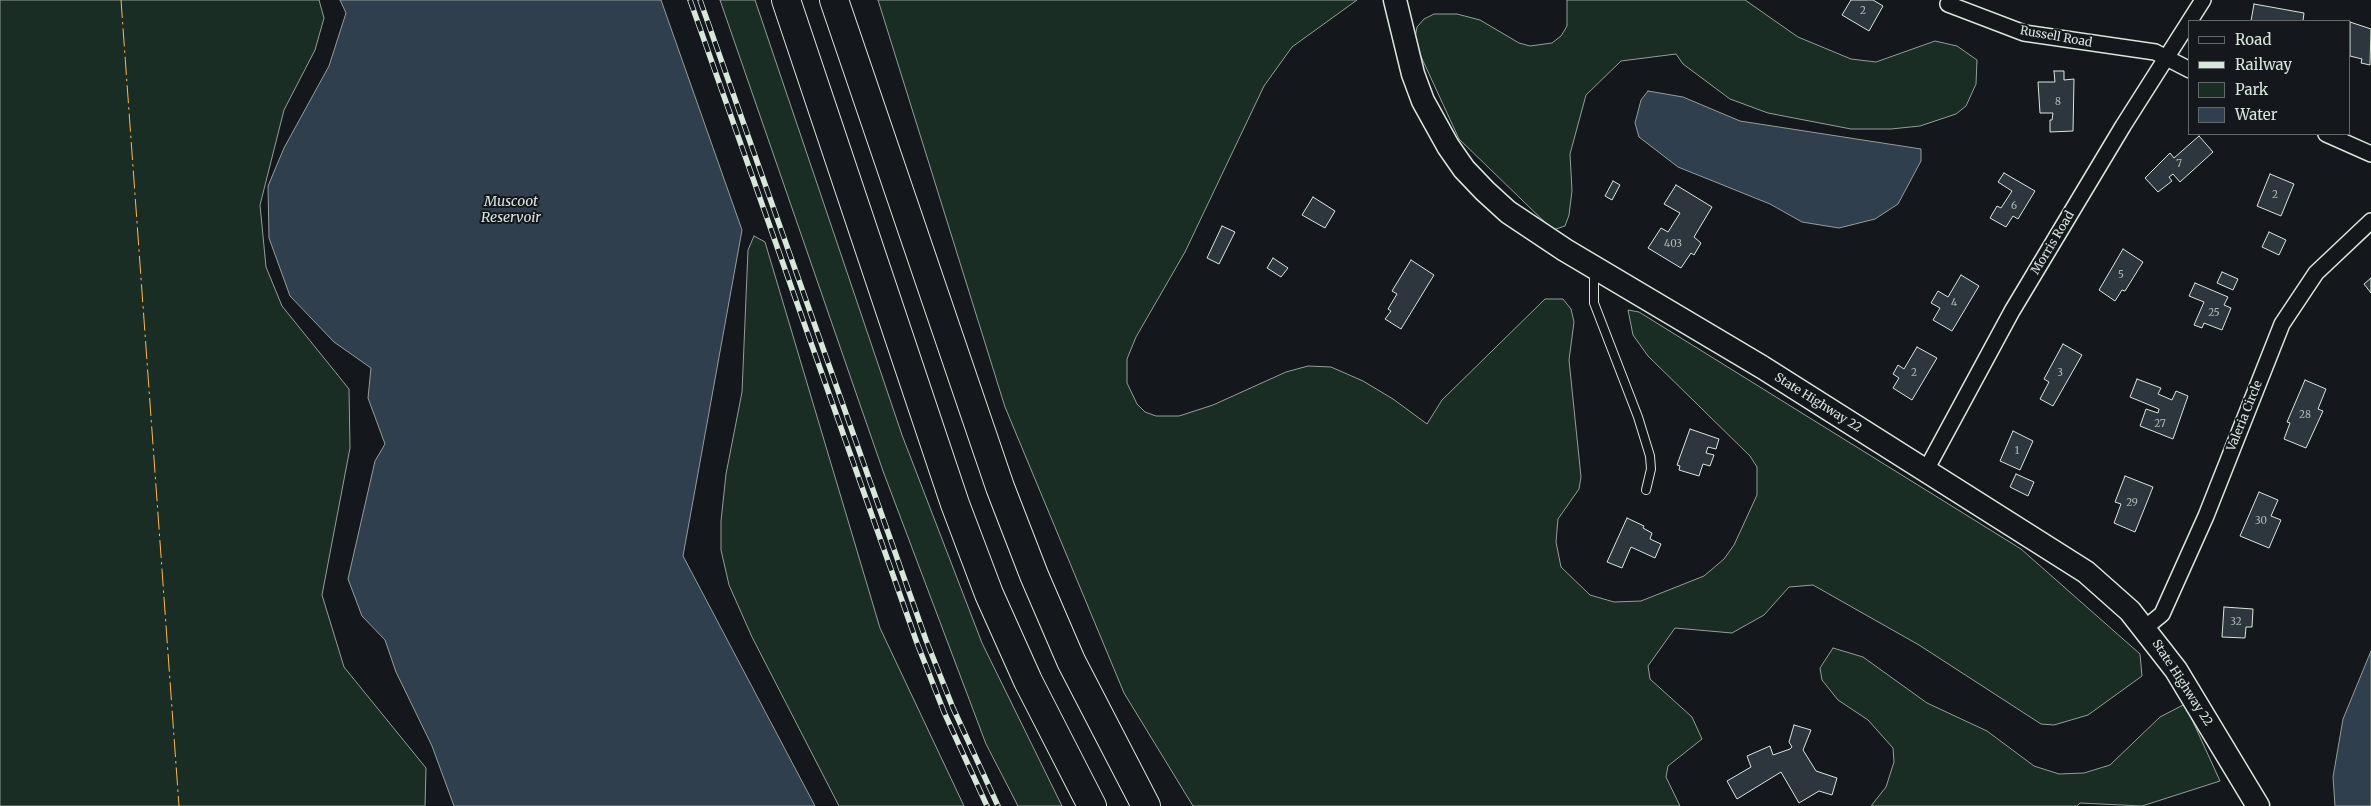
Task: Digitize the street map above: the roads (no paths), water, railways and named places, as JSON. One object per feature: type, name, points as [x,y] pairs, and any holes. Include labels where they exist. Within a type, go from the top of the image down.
[{"type":"highway","points":[[786,0],[930,432],[979,567],[1028,681],[1092,806]]},
{"type":"highway","points":[[834,0],[1003,496],[1071,661],[1146,806]]},
{"type":"main road","name":"State Highway 22","points":[[1395,0],[1410,66],[1423,101],[1448,146],[1464,169],[1508,212],[1594,268],[1762,368],[2086,572],[2123,604],[2145,628],[2176,670],[2258,806]]},
{"type":"street","name":"Morris Road","points":[[2191,20],[2203,0]]},
{"type":"street","name":"Russell Road","points":[[1948,4],[2024,34],[2156,52],[2188,69]]},
{"type":"street","name":"Morris Road","points":[[1926,470],[2012,311],[2123,126],[2188,25]]},
{"type":"street","points":[[2328,135],[2371,154]]},
{"type":"street","name":"Valeria Circle","points":[[2145,628],[2162,614],[2206,516],[2282,324],[2316,273],[2371,221]]},
{"type":"lane","points":[[1594,268],[1594,303],[1638,417],[1650,456],[1651,469],[1646,490]]},
{"type":"water","name":"Muscoot Reservoir","points":[[340,0],[661,0],[742,230],[683,556],[815,806],[454,806],[432,746],[396,672],[385,640],[362,616],[348,579],[375,461],[385,444],[368,398],[371,368],[334,342],[290,296],[269,238],[268,186],[284,148],[329,66],[346,13]]},
{"type":"water","points":[[1648,91],[1683,97],[1740,121],[1921,149],[1921,161],[1898,204],[1875,219],[1839,228],[1802,222],[1770,204],[1678,167],[1639,137],[1635,123],[1641,100]]},
{"type":"water","points":[[2371,651],[2371,806],[2335,806],[2333,777],[2343,719]]},
{"type":"railway","points":[[690,0],[917,643],[944,712],[987,806]]},
{"type":"railway","points":[[700,0],[926,640],[953,708],[998,806]]}]
